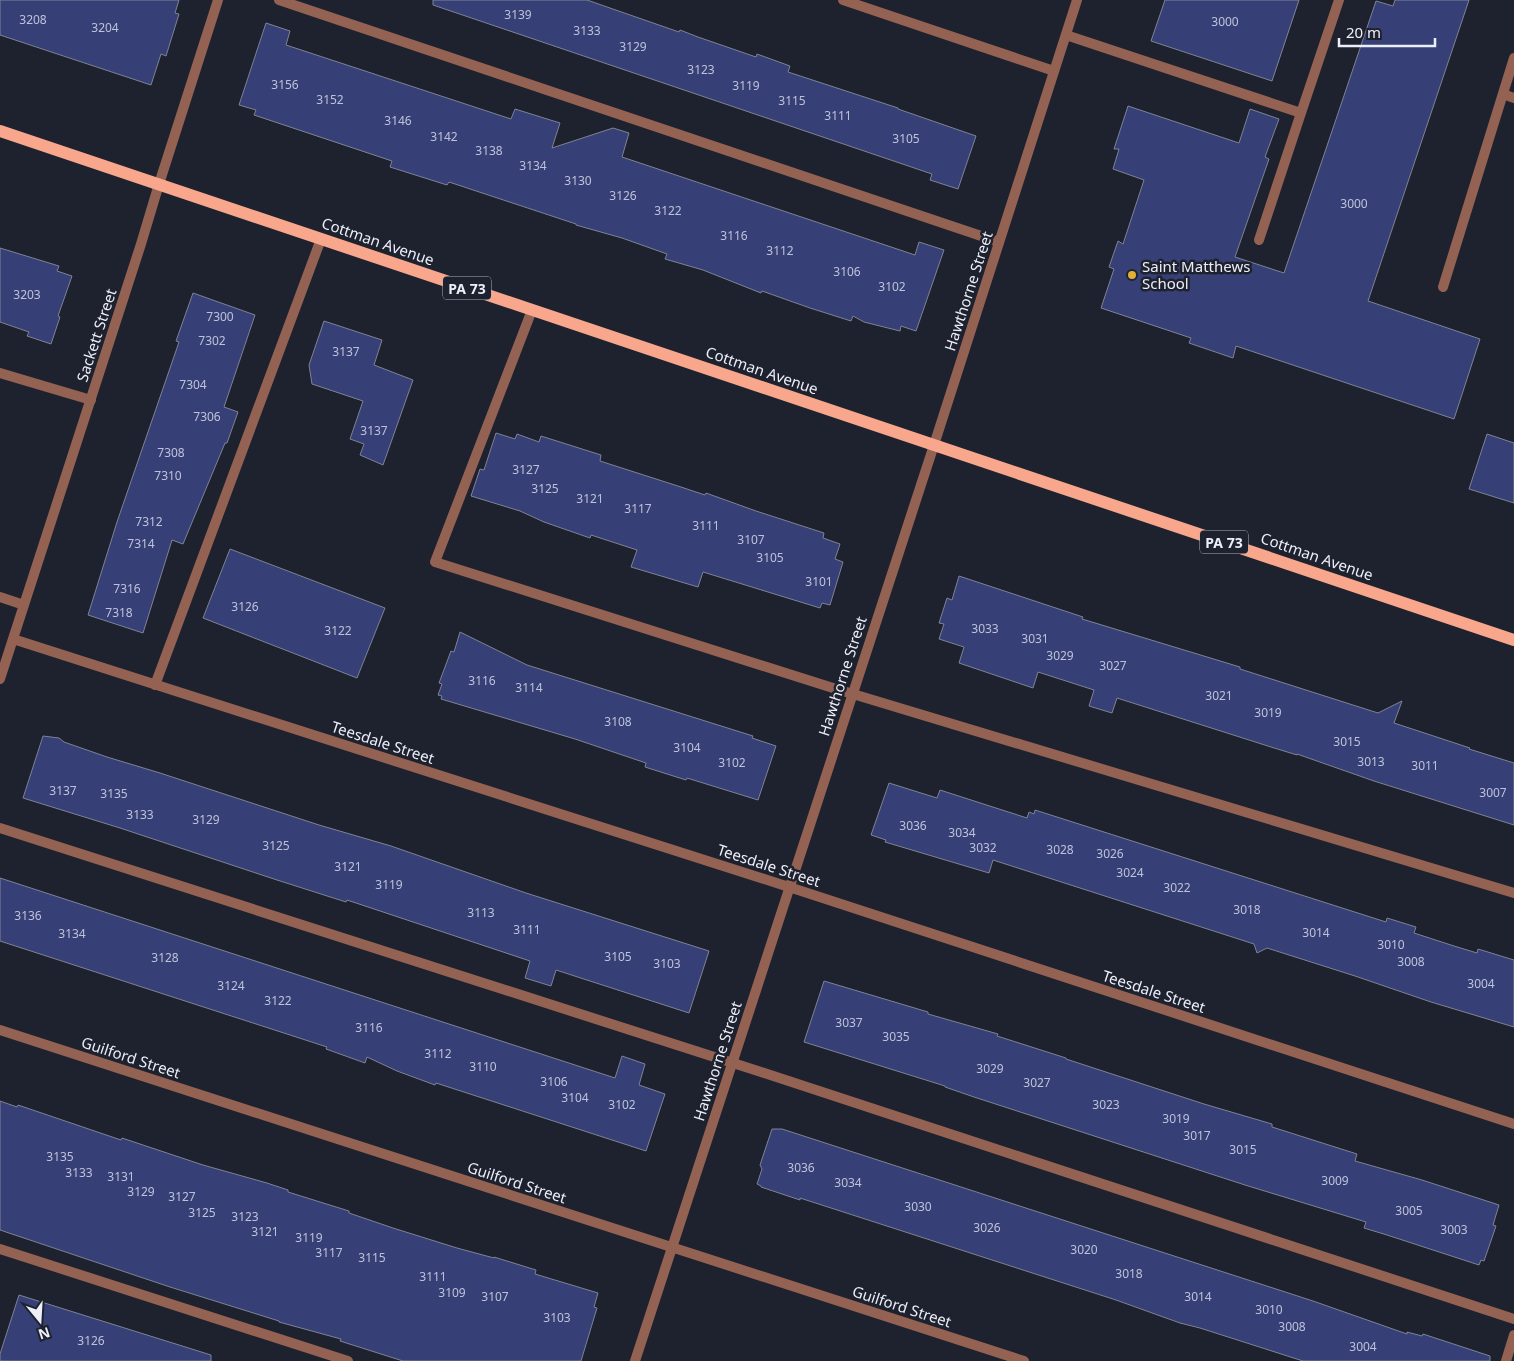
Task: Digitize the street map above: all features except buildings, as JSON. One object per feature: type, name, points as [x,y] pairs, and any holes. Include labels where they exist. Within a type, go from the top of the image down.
[{"type":"main road","name":"Cottman Avenue","points":[[0,131],[1514,640]]},
{"type":"street","name":"Sackett Street","points":[[0,679],[218,0]]},
{"type":"street","points":[[279,0],[999,242]]},
{"type":"street","points":[[843,0],[1054,71]]},
{"type":"street","name":"Hawthorne Street","points":[[635,1361],[1077,0]]},
{"type":"street","points":[[1259,240],[1340,0]]},
{"type":"street","points":[[1066,35],[1302,113]]},
{"type":"street","points":[[1443,286],[1514,58]]},
{"type":"street","points":[[1503,94],[1514,98]]},
{"type":"street","points":[[155,685],[321,239]]},
{"type":"street","points":[[532,310],[435,562],[852,694],[1514,893]]},
{"type":"street","points":[[0,373],[91,400]]},
{"type":"street","points":[[0,597],[24,605]]},
{"type":"street","name":"Teesdale Street","points":[[13,639],[789,888],[1514,1124]]},
{"type":"street","points":[[0,828],[732,1062],[1514,1319]]},
{"type":"street","name":"Guilford Street","points":[[0,1030],[1024,1361]]},
{"type":"street","points":[[0,1249],[348,1361]]},
{"type":"street","points":[[1506,1361],[1514,1336]]},
{"type":"place","name":"Saint Matthews School","points":[[1132,275]]}]
